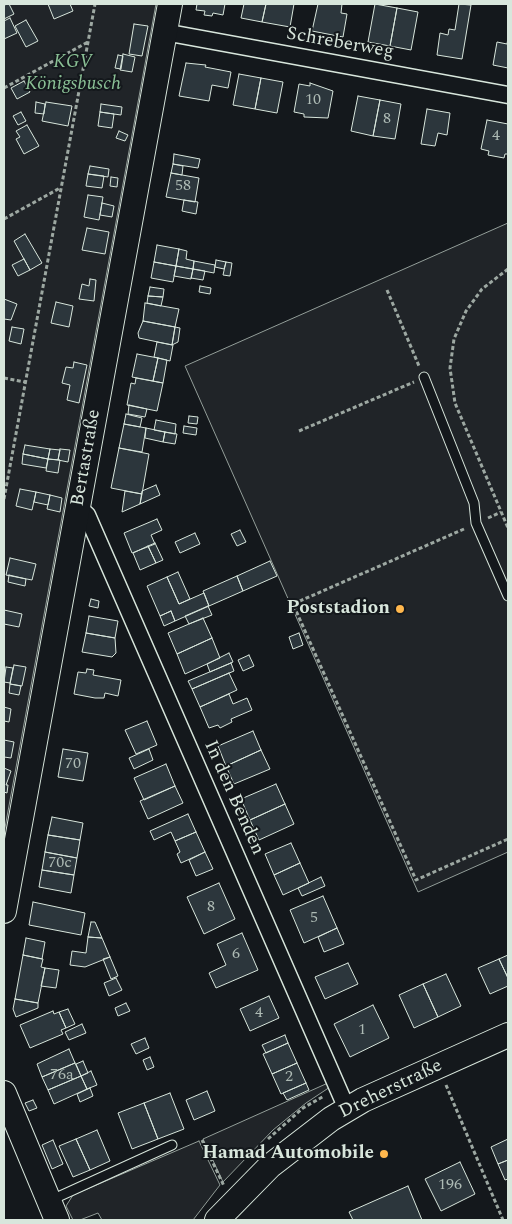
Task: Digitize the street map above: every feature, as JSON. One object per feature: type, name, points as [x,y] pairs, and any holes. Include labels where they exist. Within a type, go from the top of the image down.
[{"type":"street","name":"Bertastraße","points":[[4,911],[170,4]]},
{"type":"street","name":"Schreberweg","points":[[164,32],[508,95]]},
{"type":"street","name":"In den Benden","points":[[78,508],[88,515],[347,1109]]},
{"type":"street","name":"Dreherstraße","points":[[217,1220],[270,1166],[318,1128],[347,1109],[388,1088],[508,1036]]},
{"type":"street","points":[[4,1092],[53,1211]]},
{"type":"lane","points":[[424,377],[474,502],[476,523],[508,596]]},
{"type":"lane","points":[[53,1211],[172,1145]]},
{"type":"path","points":[[4,499],[5,484],[95,4]]},
{"type":"path","points":[[4,88],[88,41]]},
{"type":"path","points":[[4,219],[60,188]]},
{"type":"path","points":[[508,269],[482,289],[466,311],[454,339],[450,368],[455,403],[508,528]]},
{"type":"path","points":[[300,431],[424,377],[387,290]]},
{"type":"path","points":[[4,378],[25,382]]},
{"type":"path","points":[[502,512],[293,604],[416,880],[508,839]]},
{"type":"path","name":"Dreherstraße","points":[[438,1089],[454,1082]]},
{"type":"path","points":[[446,1085],[503,1220]]},
{"type":"path","points":[[202,1140],[224,1186]]},
{"type":"green space","name":"KGV Königsbusch","points":[[4,4],[156,4],[4,833]]},
{"type":"green space","name":"Poststadion","points":[[508,223],[508,852],[418,892],[185,366]]},
{"type":"green space","points":[[328,1083],[330,1087],[306,1103],[273,1130],[223,1182],[203,1139]]},
{"type":"green space","points":[[199,1141],[220,1185],[193,1220],[102,1220],[98,1213],[80,1220],[73,1220],[66,1206],[73,1195]]},
{"type":"building","points":[[9,4],[14,14],[4,19],[4,5]]},
{"type":"building","points":[[48,4],[70,4],[73,11],[54,19]]},
{"type":"building","points":[[197,4],[225,4],[223,15],[213,13],[212,16],[204,15],[205,11],[196,10]]},
{"type":"building","points":[[244,4],[266,4],[262,22],[241,18]]},
{"type":"building","points":[[266,4],[294,4],[290,27],[262,22]]},
{"type":"building","points":[[318,4],[342,4],[341,13],[347,14],[343,37],[312,31]]},
{"type":"building","points":[[375,4],[397,8],[390,46],[368,42]]},
{"type":"building","points":[[459,4],[471,5],[462,59],[437,55],[440,33],[448,35],[449,29],[455,30]]},
{"type":"building","points":[[397,8],[418,12],[411,50],[390,46]]},
{"type":"building","points":[[10,18],[17,33],[4,39],[4,21]]},
{"type":"building","points":[[26,20],[38,41],[26,47],[15,26]]},
{"type":"building","points":[[134,24],[148,26],[142,56],[129,54]]},
{"type":"building","points":[[508,38],[508,68],[493,65],[497,42],[507,44]]},
{"type":"building","points":[[123,54],[135,57],[132,72],[120,70]]},
{"type":"building","points":[[118,55],[123,56],[121,69],[115,68]]},
{"type":"building","points":[[186,63],[206,65],[205,67],[231,72],[228,88],[212,85],[209,101],[179,96]]},
{"type":"building","points":[[239,74],[261,78],[255,109],[233,105]]},
{"type":"building","points":[[261,78],[283,82],[277,113],[255,109]]},
{"type":"building","points":[[24,81],[30,92],[17,99],[11,88]]},
{"type":"building","points":[[310,83],[333,91],[328,118],[304,117],[304,114],[294,112],[299,84],[310,86]]},
{"type":"building","points":[[358,96],[380,100],[373,136],[351,131]]},
{"type":"building","points":[[380,100],[401,104],[395,139],[373,136]]},
{"type":"building","points":[[36,102],[45,104],[44,114],[35,113]]},
{"type":"building","points":[[46,102],[72,106],[68,126],[42,121]]},
{"type":"building","points":[[101,104],[122,107],[121,115],[100,112]]},
{"type":"building","points":[[427,109],[450,113],[447,135],[438,133],[435,146],[421,144]]},
{"type":"building","points":[[21,112],[26,121],[18,125],[13,116]]},
{"type":"building","points":[[100,112],[114,114],[112,128],[98,126]]},
{"type":"building","points":[[487,120],[508,124],[508,154],[505,154],[504,158],[488,155],[489,151],[481,149]]},
{"type":"building","points":[[27,125],[39,146],[24,154],[16,139],[20,137],[16,131]]},
{"type":"building","points":[[119,131],[128,135],[125,141],[116,138]]},
{"type":"building","points":[[174,154],[200,159],[198,168],[173,164]]},
{"type":"building","points":[[173,164],[183,166],[182,175],[171,173]]},
{"type":"building","points":[[90,166],[109,169],[108,177],[88,174]]},
{"type":"building","points":[[171,173],[199,178],[195,202],[166,197]]},
{"type":"building","points":[[88,174],[104,176],[102,188],[86,186]]},
{"type":"building","points":[[111,177],[118,178],[117,187],[110,186]]},
{"type":"building","points":[[88,195],[103,197],[99,220],[84,217]]},
{"type":"building","points":[[184,200],[198,202],[196,214],[182,211]]},
{"type":"building","points":[[102,203],[114,206],[112,217],[100,215]]},
{"type":"building","points":[[87,228],[109,232],[105,254],[82,250]]},
{"type":"building","points":[[25,234],[42,263],[30,270],[14,241]]},
{"type":"building","points":[[157,245],[179,249],[176,266],[154,262]]},
{"type":"building","points":[[179,249],[187,251],[186,259],[194,261],[193,269],[176,266]]},
{"type":"building","points":[[24,259],[30,270],[18,276],[12,265]]},
{"type":"building","points":[[216,260],[226,262],[224,269],[215,267]]},
{"type":"building","points":[[194,261],[215,265],[214,273],[193,269]]},
{"type":"building","points":[[154,262],[176,266],[173,282],[151,278]]},
{"type":"building","points":[[226,262],[232,263],[230,276],[223,275]]},
{"type":"building","points":[[176,266],[193,269],[191,279],[174,276]]},
{"type":"building","points":[[193,269],[205,271],[203,280],[191,278]]},
{"type":"building","points":[[90,279],[96,280],[94,301],[79,299],[82,284],[89,286]]},
{"type":"building","points":[[200,286],[211,288],[210,294],[199,292]]},
{"type":"building","points":[[150,287],[164,289],[163,297],[148,296]]},
{"type":"building","points":[[148,296],[163,297],[161,306],[147,303]]},
{"type":"building","points":[[4,299],[17,304],[11,320],[4,319]]},
{"type":"building","points":[[56,302],[73,306],[69,327],[51,323]]},
{"type":"building","points":[[145,303],[179,309],[175,327],[143,321]]},
{"type":"building","points":[[143,321],[175,327],[172,345],[139,338],[138,333]]},
{"type":"building","points":[[12,327],[24,329],[21,344],[9,341]]},
{"type":"building","points":[[175,327],[180,328],[178,342],[172,345]]},
{"type":"building","points":[[157,342],[173,345],[170,361],[154,357]]},
{"type":"building","points":[[137,354],[158,358],[153,381],[132,377]]},
{"type":"building","points":[[158,358],[167,360],[163,383],[153,381]]},
{"type":"building","points":[[74,362],[87,365],[79,403],[67,400],[70,385],[62,383],[66,367],[73,368]]},
{"type":"building","points":[[136,378],[163,383],[157,411],[127,405],[131,383],[135,384]]},
{"type":"building","points":[[129,405],[147,409],[145,417],[128,414]]},
{"type":"building","points":[[126,414],[142,418],[140,427],[124,424]]},
{"type":"building","points":[[189,416],[198,417],[197,424],[188,423]]},
{"type":"building","points":[[156,420],[176,424],[175,434],[154,430]]},
{"type":"building","points":[[124,424],[146,428],[142,452],[119,448]]},
{"type":"building","points":[[184,426],[197,428],[196,435],[183,433]]},
{"type":"building","points":[[146,428],[165,432],[163,442],[145,438]]},
{"type":"building","points":[[165,432],[177,434],[175,444],[163,442]]},
{"type":"building","points":[[25,445],[50,449],[48,459],[23,454]]},
{"type":"building","points":[[119,448],[149,454],[142,494],[111,488]]},
{"type":"building","points":[[50,449],[60,450],[58,460],[48,459]]},
{"type":"building","points":[[60,449],[70,450],[68,462],[58,460]]},
{"type":"building","points":[[23,454],[48,459],[46,468],[22,464]]},
{"type":"building","points":[[48,459],[60,460],[58,473],[46,471]]},
{"type":"building","points":[[156,485],[160,495],[140,504],[142,491]]},
{"type":"building","points":[[20,489],[36,492],[32,510],[16,506]]},
{"type":"building","points":[[125,491],[142,494],[140,504],[122,512]]},
{"type":"building","points":[[36,492],[50,495],[48,505],[34,502]]},
{"type":"building","points":[[50,495],[62,498],[60,512],[47,509]]},
{"type":"building","points":[[157,519],[162,530],[151,535],[155,544],[132,553],[124,533]]},
{"type":"building","points":[[240,530],[246,542],[237,546],[231,534]]},
{"type":"building","points":[[195,533],[200,544],[180,553],[175,542]]},
{"type":"building","points":[[155,543],[163,560],[156,563],[148,546]]},
{"type":"building","points":[[148,546],[156,563],[140,570],[133,553]]},
{"type":"building","points":[[10,558],[36,564],[32,580],[6,575]]},
{"type":"building","points":[[270,561],[277,576],[243,591],[237,576]]},
{"type":"building","points":[[178,572],[190,599],[179,604],[167,577]]},
{"type":"building","points":[[9,575],[26,579],[25,586],[8,582]]},
{"type":"building","points":[[237,576],[243,591],[209,606],[203,591]]},
{"type":"building","points":[[167,577],[179,604],[204,593],[209,606],[175,621],[171,611],[160,616],[147,586]]},
{"type":"building","points":[[91,599],[99,601],[98,608],[89,606]]},
{"type":"building","points":[[208,606],[212,615],[189,624],[185,616]]},
{"type":"building","points":[[4,610],[22,614],[19,627],[4,624]]},
{"type":"building","points":[[171,611],[175,621],[164,626],[160,616]]},
{"type":"building","points":[[89,616],[118,621],[115,638],[86,633]]},
{"type":"building","points":[[203,618],[212,638],[177,654],[168,633]]},
{"type":"building","points":[[86,633],[115,638],[116,653],[112,657],[82,652]]},
{"type":"building","points":[[299,633],[303,645],[293,649],[289,637]]},
{"type":"building","points":[[212,638],[220,658],[185,674],[177,654]]},
{"type":"building","points":[[229,653],[233,662],[210,672],[207,664]]},
{"type":"building","points":[[249,655],[254,666],[243,671],[238,660]]},
{"type":"building","points":[[231,663],[234,671],[192,689],[188,681]]},
{"type":"building","points":[[14,665],[26,667],[22,686],[10,684]]},
{"type":"building","points":[[6,667],[13,668],[10,683],[4,682]]},
{"type":"building","points":[[87,669],[94,670],[93,675],[121,680],[118,696],[105,693],[104,698],[95,698],[74,694],[78,672],[86,673]]},
{"type":"building","points":[[229,673],[237,690],[200,707],[192,689]]},
{"type":"building","points":[[10,684],[21,686],[19,695],[9,693]]},
{"type":"building","points":[[229,694],[233,704],[247,698],[252,710],[231,719],[232,722],[220,728],[218,725],[209,728],[200,707]]},
{"type":"building","points":[[4,707],[11,709],[9,722],[4,721]]},
{"type":"building","points":[[147,721],[157,745],[136,754],[125,730]]},
{"type":"building","points":[[253,731],[261,750],[226,766],[218,746]]},
{"type":"building","points":[[4,740],[14,742],[11,758],[4,757]]},
{"type":"building","points":[[63,749],[88,753],[83,781],[58,777]]},
{"type":"building","points":[[149,749],[153,760],[134,769],[129,758]]},
{"type":"building","points":[[261,750],[270,769],[234,784],[226,766]]},
{"type":"building","points":[[166,764],[175,786],[144,800],[134,778]]},
{"type":"building","points":[[4,768],[11,771],[6,785],[8,785],[7,793],[4,792]]},
{"type":"building","points":[[276,784],[285,804],[250,820],[241,799]]},
{"type":"building","points":[[175,786],[183,803],[148,819],[140,801]]},
{"type":"building","points":[[285,804],[294,824],[259,840],[250,820]]},
{"type":"building","points":[[188,814],[196,832],[175,841],[171,832],[154,840],[150,831]]},
{"type":"building","points":[[52,817],[83,823],[80,840],[48,835]]},
{"type":"building","points":[[196,832],[205,852],[181,863],[177,854],[180,852],[175,841]]},
{"type":"building","points":[[48,835],[80,840],[77,858],[45,852]]},
{"type":"building","points":[[291,843],[300,863],[274,875],[265,854]]},
{"type":"building","points":[[45,852],[77,858],[74,875],[42,870]]},
{"type":"building","points":[[205,852],[213,869],[196,876],[189,860]]},
{"type":"building","points":[[300,863],[309,883],[283,895],[274,875]]},
{"type":"building","points":[[42,870],[74,875],[71,893],[39,887]]},
{"type":"building","points":[[321,877],[325,886],[302,896],[298,888]]},
{"type":"building","points":[[219,883],[235,919],[204,934],[187,897]]},
{"type":"building","points":[[323,896],[337,928],[304,943],[290,910]]},
{"type":"building","points":[[33,902],[85,913],[81,935],[29,925]]},
{"type":"building","points":[[91,922],[95,922],[102,938],[88,937]]},
{"type":"building","points":[[337,928],[344,944],[324,952],[318,937]]},
{"type":"building","points":[[242,933],[258,970],[216,988],[209,973],[226,965],[217,944]]},
{"type":"building","points":[[88,937],[102,938],[110,957],[85,967],[70,965],[72,951],[86,953]]},
{"type":"building","points":[[26,938],[45,942],[42,959],[23,955]]},
{"type":"building","points":[[23,955],[43,959],[41,967],[45,968],[38,1003],[15,999]]},
{"type":"building","points":[[508,955],[508,978],[499,959]]},
{"type":"building","points":[[110,957],[118,976],[111,979],[103,959]]},
{"type":"building","points":[[499,959],[508,978],[508,986],[490,994],[478,968]]},
{"type":"building","points":[[348,963],[358,984],[325,999],[315,977]]},
{"type":"building","points":[[45,968],[59,970],[56,988],[41,986]]},
{"type":"building","points":[[446,974],[461,1006],[438,1017],[423,984]]},
{"type":"building","points":[[116,978],[122,990],[109,996],[104,983]]},
{"type":"building","points":[[423,984],[438,1017],[414,1028],[399,995]]},
{"type":"building","points":[[269,996],[279,1018],[250,1031],[240,1009]]},
{"type":"building","points":[[15,999],[38,1003],[38,1008],[16,1017],[13,1009]]},
{"type":"building","points":[[126,1003],[130,1011],[118,1016],[115,1008]]},
{"type":"building","points":[[373,1005],[389,1038],[350,1057],[334,1024]]},
{"type":"building","points":[[68,1009],[75,1024],[66,1028],[59,1012]]},
{"type":"building","points":[[53,1011],[54,1014],[59,1012],[66,1028],[61,1030],[63,1034],[30,1048],[20,1025]]},
{"type":"building","points":[[82,1024],[86,1033],[69,1040],[65,1032]]},
{"type":"building","points":[[285,1035],[288,1043],[266,1053],[262,1045]]},
{"type":"building","points":[[145,1038],[149,1048],[136,1054],[131,1044]]},
{"type":"building","points":[[288,1043],[297,1063],[272,1074],[263,1054]]},
{"type":"building","points":[[69,1049],[75,1063],[42,1077],[37,1064]]},
{"type":"building","points":[[150,1057],[154,1067],[147,1070],[143,1060]]},
{"type":"building","points":[[83,1061],[88,1073],[81,1076],[76,1064]]},
{"type":"building","points":[[75,1063],[81,1076],[48,1090],[42,1077]]},
{"type":"building","points":[[297,1063],[306,1083],[281,1094],[272,1074]]},
{"type":"building","points":[[91,1071],[97,1085],[87,1089],[81,1076]]},
{"type":"building","points":[[81,1076],[87,1089],[54,1104],[48,1090]]},
{"type":"building","points":[[306,1083],[309,1090],[287,1100],[283,1093]]},
{"type":"building","points":[[90,1088],[93,1096],[80,1102],[77,1094]]},
{"type":"building","points":[[207,1091],[215,1111],[194,1120],[186,1100]]},
{"type":"building","points":[[170,1093],[184,1129],[158,1139],[144,1103]]},
{"type":"building","points":[[33,1100],[37,1108],[29,1111],[25,1103]]},
{"type":"building","points":[[144,1103],[158,1139],[132,1149],[118,1113]]},
{"type":"building","points":[[97,1130],[110,1161],[90,1170],[76,1139]]},
{"type":"building","points":[[76,1139],[90,1170],[73,1177],[59,1146]]},
{"type":"building","points":[[508,1139],[508,1160],[498,1164],[491,1147]]},
{"type":"building","points":[[53,1140],[63,1164],[52,1169],[42,1145]]},
{"type":"building","points":[[508,1160],[508,1179],[505,1180],[498,1164]]},
{"type":"building","points":[[460,1162],[475,1194],[441,1211],[425,1179]]},
{"type":"building","points":[[408,1186],[422,1220],[353,1220],[349,1212]]},
{"type":"place","name":"Poststadion","points":[[400,609]]},
{"type":"place","name":"Hamad Automobile","points":[[384,1154]]}]
